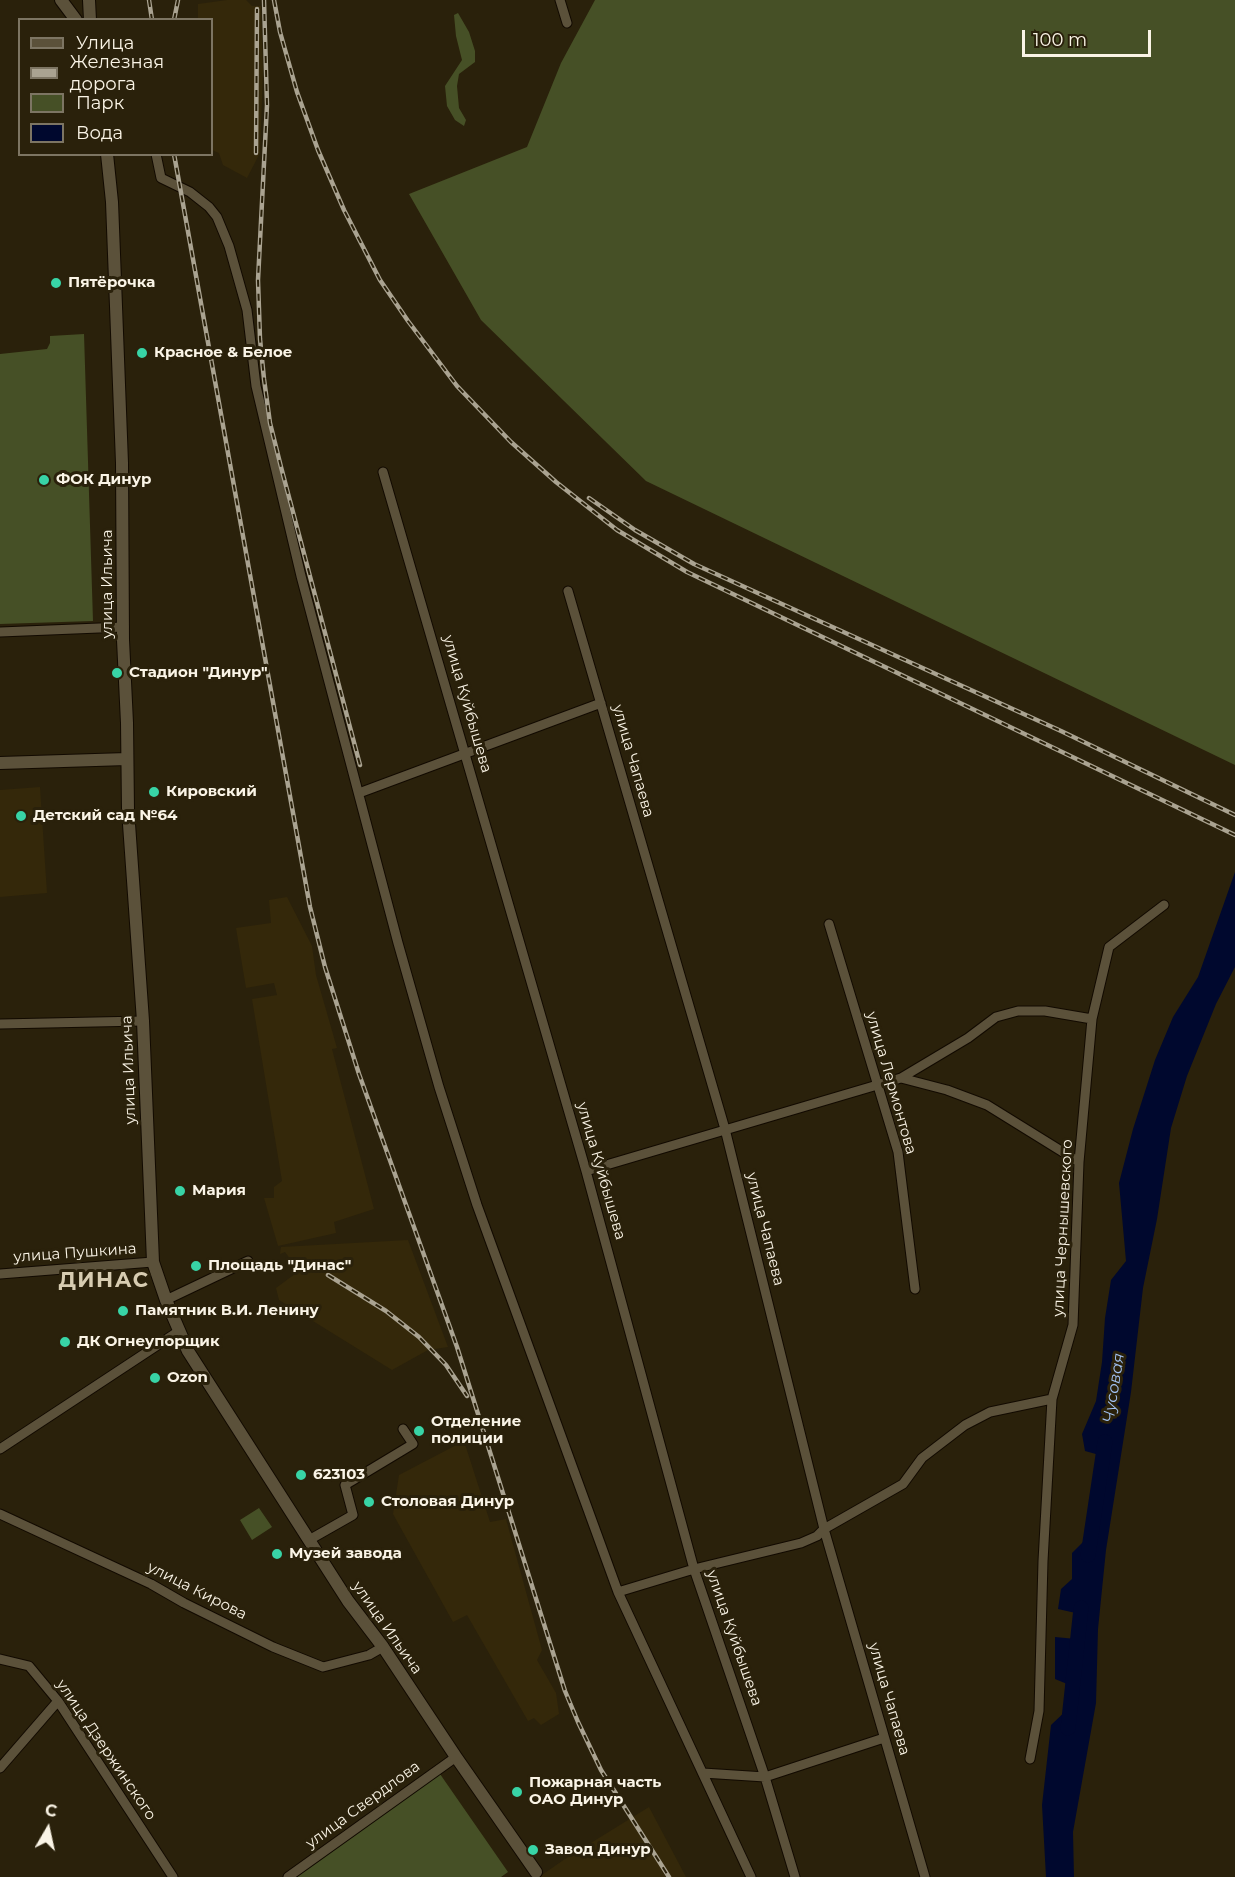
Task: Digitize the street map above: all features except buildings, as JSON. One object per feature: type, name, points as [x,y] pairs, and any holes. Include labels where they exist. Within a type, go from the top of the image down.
[{"type":"street","points":[[61,0],[74,18]]},
{"type":"street","points":[[89,0],[90,18]]},
{"type":"street","points":[[560,0],[567,23]]},
{"type":"street","name":"улица Ильича","points":[[107,156],[112,202],[122,463],[128,810],[142,1020],[153,1262],[166,1300],[188,1351],[348,1601],[382,1647],[533,1875]]},
{"type":"street","points":[[156,156],[162,178],[190,192],[209,207],[217,217],[229,246],[247,310],[258,397],[301,576],[417,1012],[477,1206],[618,1592],[751,1877]]},
{"type":"street","name":"улица Куйбышева","points":[[383,472],[586,1171],[694,1569],[765,1777],[795,1877]]},
{"type":"street","name":"улица Чапаева","points":[[568,591],[725,1129],[824,1529],[925,1877]]},
{"type":"street","points":[[0,632],[124,627]]},
{"type":"street","points":[[358,793],[601,703]]},
{"type":"street","points":[[0,763],[127,759]]},
{"type":"street","name":"улица Чернышевского","points":[[1030,1759],[1039,1711],[1043,1561],[1052,1399],[1073,1325],[1079,1162],[1092,1019],[1109,947],[1164,905]]},
{"type":"street","name":"улица Лермонтова","points":[[829,924],[898,1152],[915,1289]]},
{"type":"street","points":[[586,1171],[902,1078],[961,1043],[996,1017],[1018,1011],[1046,1011],[1092,1019]]},
{"type":"street","points":[[0,1024],[142,1020]]},
{"type":"street","points":[[902,1078],[947,1090],[987,1105],[1079,1162]]},
{"type":"street","points":[[166,1300],[248,1261]]},
{"type":"street","name":"улица Пушкина","points":[[0,1274],[153,1262]]},
{"type":"street","points":[[0,1449],[179,1331]]},
{"type":"street","points":[[618,1592],[694,1569],[801,1543],[817,1536],[824,1529],[903,1484],[922,1458],[965,1425],[990,1412],[1052,1399]]},
{"type":"street","points":[[309,1540],[353,1515],[345,1485],[413,1444],[403,1429]]},
{"type":"street","name":"улица Кирова","points":[[0,1514],[151,1584],[273,1647],[323,1667],[369,1655],[382,1647]]},
{"type":"street","name":"улица Дзержинского","points":[[0,1659],[29,1666],[58,1701],[173,1877]]},
{"type":"street","points":[[0,1768],[58,1701]]},
{"type":"street","points":[[703,1773],[765,1777],[884,1738]]},
{"type":"street","name":"улица Свердлова","points":[[288,1877],[456,1757]]},
{"type":"shaded area","points":[[246,0],[252,6],[261,6],[263,72],[260,153],[247,178],[223,165],[219,153],[213,150],[213,18],[198,18],[198,4]]},
{"type":"shaded area","name":"Детский сад №64","points":[[40,787],[47,893],[0,897],[0,790]]},
{"type":"shaded area","points":[[287,897],[312,946],[316,975],[337,1048],[332,1049],[374,1209],[334,1222],[336,1233],[278,1246],[264,1198],[274,1198],[274,1187],[282,1181],[252,999],[277,995],[274,983],[246,988],[236,928],[271,923],[269,900]]},
{"type":"shaded area","points":[[408,1240],[448,1347],[428,1350],[392,1370],[279,1300],[276,1288],[299,1271],[285,1252],[280,1254],[281,1247]]},
{"type":"shaded area","points":[[464,1441],[490,1522],[506,1519],[542,1650],[537,1660],[556,1693],[559,1714],[541,1725],[534,1718],[528,1721],[467,1615],[453,1622],[393,1514],[399,1475]]},
{"type":"shaded area","points":[[649,1807],[686,1877],[539,1877],[565,1859]]},
{"type":"green space","points":[[595,0],[1235,0],[1235,765],[646,481],[481,320],[409,194],[527,147],[561,63]]},
{"type":"green space","points":[[458,13],[469,32],[475,51],[475,62],[459,74],[457,86],[459,108],[466,120],[464,126],[455,120],[447,106],[445,86],[462,60],[454,15]]},
{"type":"green space","name":"ФОК Динур","points":[[84,334],[93,621],[0,624],[0,354],[47,349],[50,336]]},
{"type":"green space","points":[[259,1508],[272,1527],[252,1540],[240,1520]]},
{"type":"green space","points":[[440,1774],[508,1872],[501,1877],[296,1877]]},
{"type":"water","points":[[1235,872],[1235,967],[1216,1004],[1187,1076],[1171,1128],[1157,1219],[1143,1288],[1131,1392],[1106,1550],[1098,1629],[1096,1703],[1073,1832],[1074,1877],[1046,1877],[1042,1805],[1051,1725],[1070,1707],[1072,1686],[1055,1679],[1055,1637],[1076,1639],[1080,1614],[1058,1609],[1061,1589],[1072,1579],[1072,1553],[1091,1534],[1103,1456],[1085,1451],[1082,1434],[1096,1401],[1111,1280],[1126,1261],[1119,1183],[1155,1060],[1173,1017],[1198,977]]},
{"type":"waterway","name":"Чусовая","points":[[1088,1555],[1105,1442]]},
{"type":"waterway","name":"Чусовая","points":[[1068,1728],[1081,1608]]},
{"type":"railway","points":[[149,0],[152,18]]},
{"type":"railway","points":[[174,18],[178,0]]},
{"type":"railway","points":[[264,0],[267,105],[258,280],[264,379],[270,423],[360,765]]},
{"type":"railway","points":[[274,0],[280,32],[297,92],[318,150],[344,210],[380,280],[457,386],[511,442],[556,482],[617,530],[687,572],[1235,835]]},
{"type":"railway","points":[[256,153],[257,9]]},
{"type":"railway","points":[[174,156],[310,907],[325,967],[359,1074],[457,1347],[565,1691],[601,1770],[669,1877]]},
{"type":"railway","points":[[589,498],[635,530],[694,564],[1061,731],[1235,815]]},
{"type":"railway","points":[[328,1275],[386,1311],[419,1337],[446,1365],[467,1396]]},
{"type":"place","name":"Пятёрочка","points":[[56,283]]},
{"type":"place","name":"Красное & Белое","points":[[142,353]]},
{"type":"place","name":"ФОК Динур","points":[[44,480]]},
{"type":"place","name":"Стадион \"Динур\"","points":[[117,673]]},
{"type":"place","name":"Кировский","points":[[154,792]]},
{"type":"place","name":"Детский сад №64","points":[[21,816]]},
{"type":"place","name":"Мария","points":[[180,1191]]},
{"type":"place","name":"Площадь \"Динас\"","points":[[196,1266]]},
{"type":"place","name":"Памятник В.И. Ленину","points":[[123,1311]]},
{"type":"place","name":"ДК Огнеупорщик","points":[[65,1342]]},
{"type":"place","name":"Ozon","points":[[155,1378]]},
{"type":"place","name":"Отделение полиции","points":[[419,1431]]},
{"type":"place","name":"623103","points":[[301,1475]]},
{"type":"place","name":"Столовая Динур","points":[[369,1502]]},
{"type":"place","name":"Музей завода","points":[[277,1554]]},
{"type":"place","name":"Пожарная часть ОАО Динур","points":[[517,1792]]},
{"type":"place","name":"Завод Динур","points":[[533,1850]]},
{"type":"district","name":"ДИНАС","points":[[104,1281]]}]
